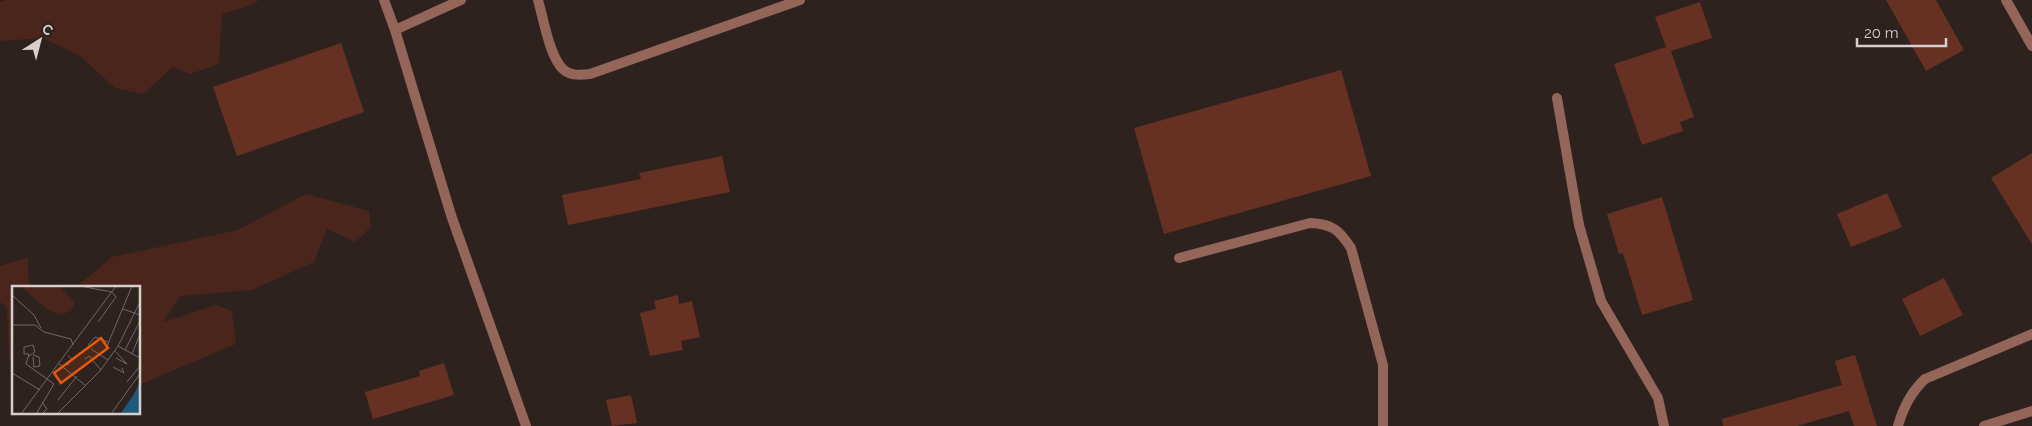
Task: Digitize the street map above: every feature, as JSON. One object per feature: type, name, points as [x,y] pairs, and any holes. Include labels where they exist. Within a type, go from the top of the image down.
[{"type":"street","points":[[384,0],[452,215],[526,426]]},
{"type":"street","points":[[395,30],[461,0]]},
{"type":"street","points":[[538,0],[556,62],[565,71],[576,75],[590,74],[800,0]]},
{"type":"street","points":[[2006,0],[2032,46]]},
{"type":"street","points":[[1557,98],[1579,225],[1601,301],[1658,398],[1664,426]]},
{"type":"street","points":[[1179,258],[1310,223],[1325,224],[1340,232],[1351,248],[1383,365],[1383,426]]},
{"type":"street","points":[[1898,426],[1907,402],[1916,388],[1925,379],[2032,334]]},
{"type":"street","points":[[1984,426],[2032,411]]},
{"type":"shaded area","points":[[7,0],[259,0],[252,5],[222,14],[219,64],[190,74],[173,67],[143,94],[115,88],[80,56],[43,38],[0,41],[0,2]]},
{"type":"shaded area","points":[[306,194],[369,211],[371,227],[355,242],[327,229],[314,262],[252,290],[180,296],[163,322],[216,305],[232,311],[236,344],[140,385],[140,286],[77,286],[112,257],[238,230]]},
{"type":"shaded area","points":[[28,258],[29,285],[34,286],[12,286],[12,360],[9,359],[7,308],[0,302],[0,266]]},
{"type":"building","points":[[1886,0],[1936,0],[1964,50],[1926,71]]},
{"type":"building","points":[[1700,2],[1712,38],[1671,51],[1694,117],[1680,122],[1683,131],[1642,145],[1614,64],[1666,47],[1655,17]]},
{"type":"building","points":[[341,43],[364,112],[237,156],[213,87]]},
{"type":"building","points":[[1341,70],[1371,176],[1164,234],[1134,128]]},
{"type":"building","points":[[2032,153],[2032,244],[1991,178]]},
{"type":"building","points":[[722,156],[730,192],[568,225],[562,195],[641,179],[639,173]]},
{"type":"building","points":[[1887,193],[1902,227],[1851,247],[1837,214]]},
{"type":"building","points":[[1662,197],[1693,300],[1642,315],[1623,253],[1619,254],[1607,214]]},
{"type":"building","points":[[1944,278],[1963,315],[1920,336],[1902,299]]},
{"type":"building","points":[[678,295],[679,304],[692,301],[700,337],[681,341],[683,350],[650,356],[640,313],[656,309],[654,301]]},
{"type":"building","points":[[1855,355],[1877,426],[1854,426],[1849,411],[1797,426],[1723,426],[1722,419],[1842,385],[1835,361]]},
{"type":"building","points":[[444,363],[454,395],[373,419],[365,392],[420,376],[419,371]]},
{"type":"building","points":[[631,395],[637,423],[612,426],[606,400]]}]
